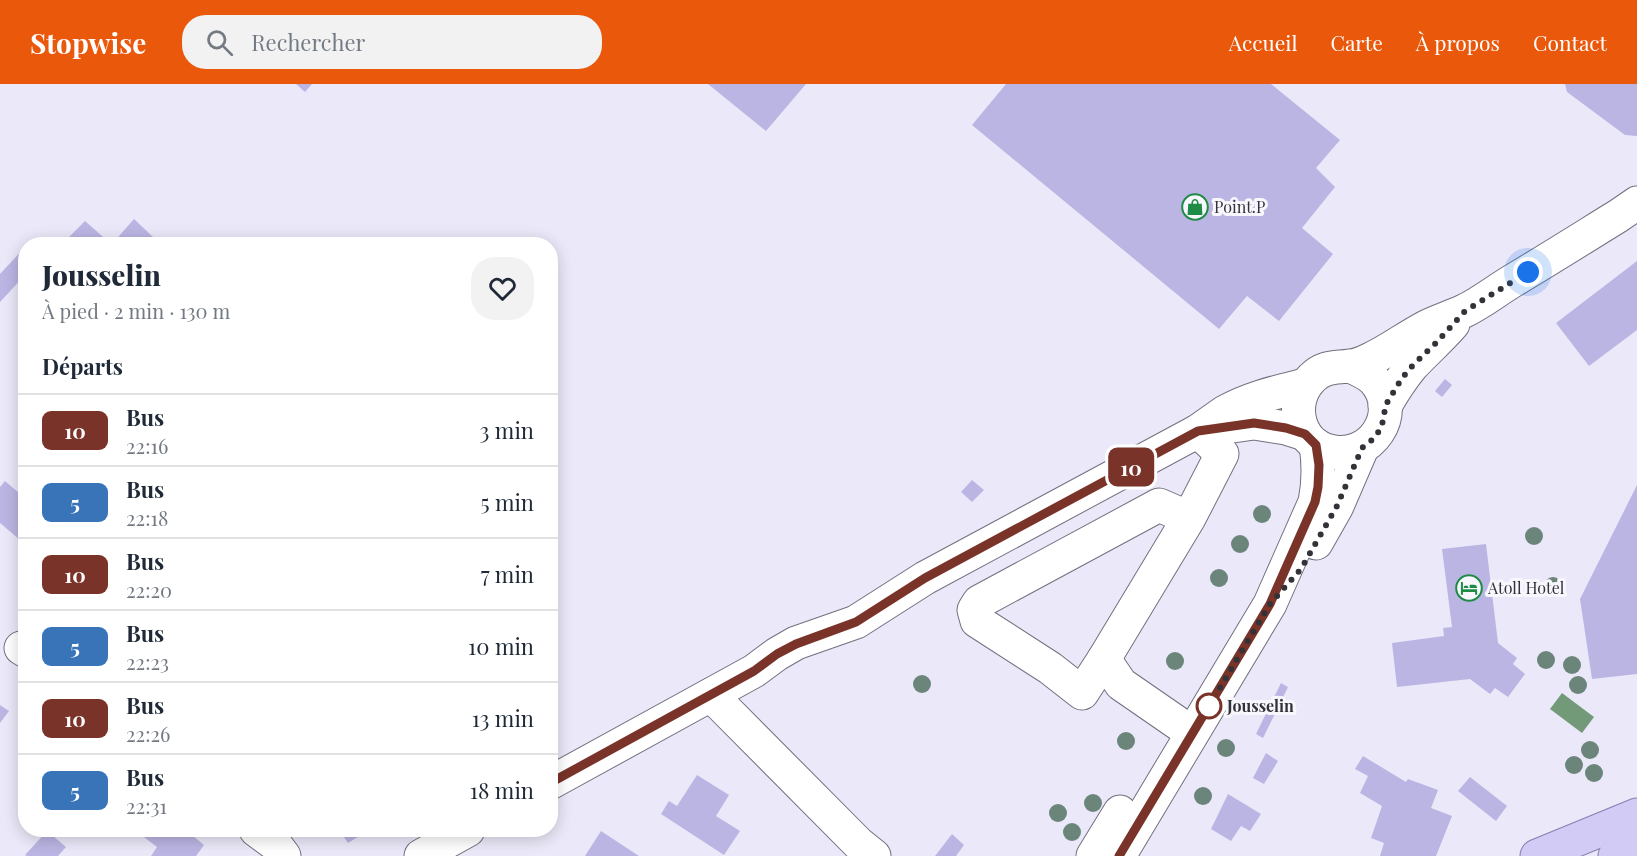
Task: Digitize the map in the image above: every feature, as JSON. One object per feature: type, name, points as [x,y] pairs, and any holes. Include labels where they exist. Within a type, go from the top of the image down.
[{"type":"main road","points":[[1538,856],[1637,815]]},
{"type":"main road","points":[[1616,856],[1637,847]]},
{"type":"street","points":[[1119,856],[1270,604],[1315,502],[1319,465],[1311,439],[1299,422],[1299,397],[1305,385],[1325,369],[1350,366],[1371,359],[1426,327],[1465,311],[1637,202]]},
{"type":"street","points":[[1385,406],[1413,365],[1465,311]]},
{"type":"street","points":[[1198,431],[1254,423],[1279,426],[1311,439],[1325,450],[1349,452],[1362,448],[1380,430],[1385,406],[1381,391],[1374,380],[1363,371],[1350,366]]},
{"type":"street","points":[[558,779],[754,671],[777,654],[796,644],[856,622],[925,578],[1198,431],[1224,413],[1266,395],[1305,385]]},
{"type":"street","points":[[1190,518],[1159,505],[979,602],[974,610],[977,621],[1050,668],[1082,693],[1190,518],[1222,454],[1198,431]]},
{"type":"street","points":[[1270,604],[1301,569],[1337,506],[1362,448]]},
{"type":"street","points":[[1104,659],[1121,684],[1190,738]]},
{"type":"street","points":[[711,695],[859,844],[874,856]]},
{"type":"street","points":[[1093,856],[1152,759],[1190,738]]},
{"type":"street","points":[[266,837],[275,844],[284,856]]},
{"type":"street","points":[[421,856],[455,837]]},
{"type":"shaded area","points":[[1562,693],[1594,717],[1582,733],[1550,709]]},
{"type":"building","points":[[296,84],[312,84],[305,92]]},
{"type":"building","points":[[708,84],[806,84],[766,131]]},
{"type":"building","name":"Point.P","points":[[1006,84],[1271,84],[1340,140],[1316,168],[1335,187],[1302,228],[1333,254],[1279,321],[1247,296],[1219,329],[972,125]]},
{"type":"building","points":[[1565,84],[1637,84],[1637,136],[1625,135],[1567,92]]},
{"type":"building","points":[[134,219],[153,237],[118,237]]},
{"type":"building","points":[[85,221],[103,237],[69,237]]},
{"type":"building","points":[[18,255],[18,283],[0,302],[0,274]]},
{"type":"building","points":[[1637,261],[1637,330],[1589,366],[1556,323]]},
{"type":"building","points":[[1445,379],[1452,385],[1442,397],[1435,391]]},
{"type":"building","points":[[972,480],[984,490],[972,502],[961,492]]},
{"type":"building","points":[[5,481],[18,492],[18,538],[0,523],[0,487]]},
{"type":"building","points":[[1637,485],[1637,674],[1592,679],[1580,599]]},
{"type":"building","name":"Atoll Hotel","points":[[1486,544],[1498,643],[1517,658],[1513,664],[1525,674],[1508,697],[1495,688],[1490,694],[1470,679],[1397,687],[1392,643],[1444,636],[1443,628],[1452,627],[1442,549]]},
{"type":"building","points":[[1281,683],[1288,687],[1263,738],[1256,734]]},
{"type":"building","points":[[0,705],[9,711],[0,723]]},
{"type":"building","points":[[1266,753],[1278,761],[1264,784],[1253,778]]},
{"type":"building","points":[[1363,756],[1406,782],[1408,779],[1438,790],[1431,808],[1452,816],[1436,856],[1380,856],[1384,843],[1371,838],[1382,806],[1360,793],[1368,776],[1355,769]]},
{"type":"building","points":[[697,775],[729,795],[716,816],[740,831],[724,855],[661,814],[669,801],[677,806]]},
{"type":"building","points":[[1470,777],[1507,806],[1496,821],[1458,791]]},
{"type":"building","points":[[1228,794],[1261,814],[1250,831],[1241,826],[1231,841],[1211,829]]},
{"type":"building","points":[[601,831],[639,856],[585,856]]},
{"type":"building","points":[[952,834],[964,845],[956,856],[935,856]]},
{"type":"building","points":[[42,837],[54,837],[66,847],[58,856],[25,855]]},
{"type":"building","points":[[144,837],[194,837],[204,845],[196,856],[151,856],[157,847]]},
{"type":"building","points":[[344,837],[358,837],[348,843]]},
{"type":"bus line","name":"10","points":[[558,779],[754,671],[777,654],[814,636],[856,622],[925,578],[1198,431],[1254,423],[1286,428],[1305,434],[1316,445],[1319,465],[1318,487],[1315,502],[1290,561],[1270,604],[1119,856]]},
{"type":"place","name":"Point.P","points":[[1195,207]]},
{"type":"place","name":"Atoll Hotel","points":[[1469,588]]},
{"type":"place","name":"Jousselin","points":[[1209,706]]},
{"type":"route","points":[[1209,706],[1270,604],[1301,569],[1337,506],[1362,448],[1380,430],[1385,406],[1402,378],[1465,311],[1528,272]]}]
